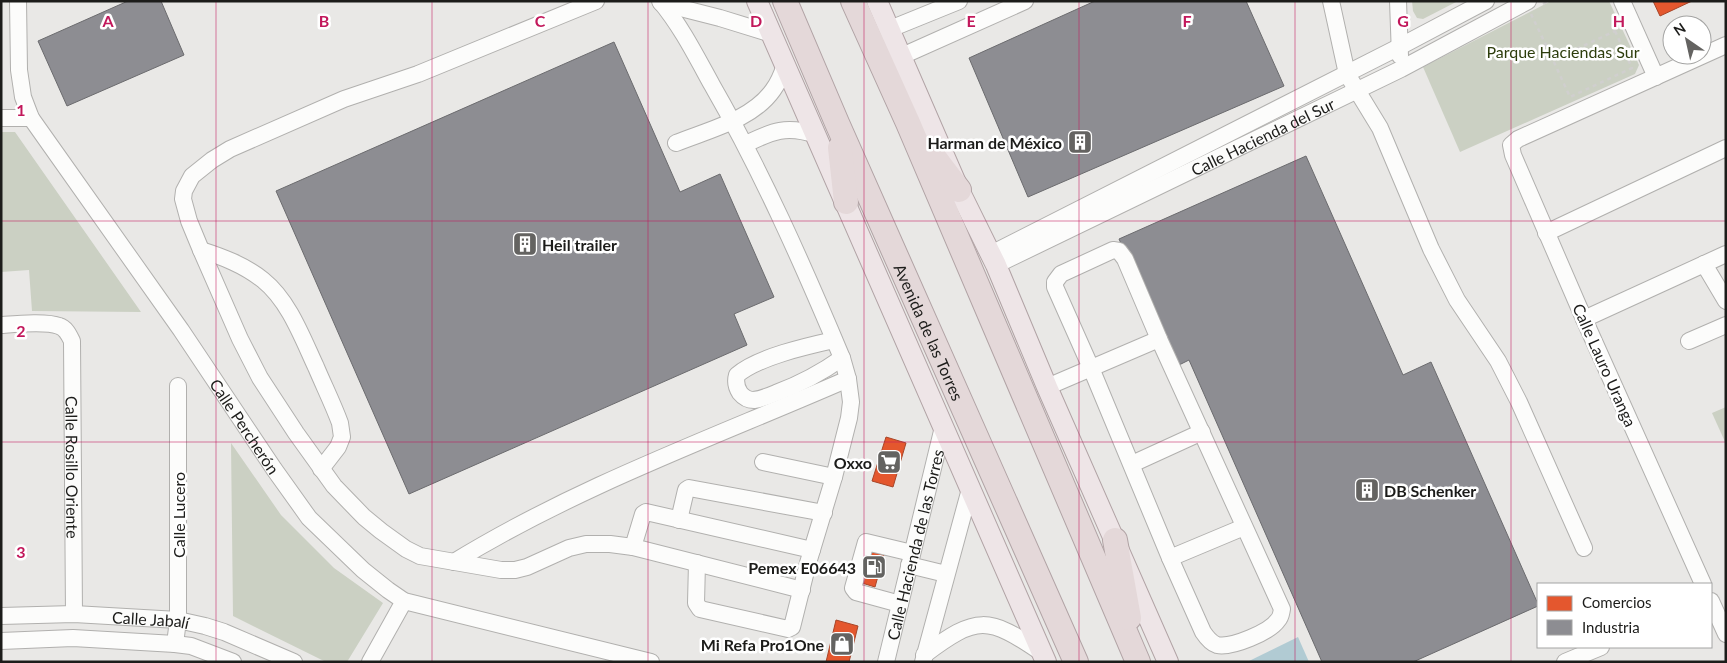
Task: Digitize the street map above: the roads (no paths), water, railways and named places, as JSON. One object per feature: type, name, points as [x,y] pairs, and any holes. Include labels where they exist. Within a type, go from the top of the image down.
[{"type":"highway","name":"Avenida de las Torres","points":[[785,1],[837,124],[1076,662]]},
{"type":"highway","points":[[854,1],[1138,662]]},
{"type":"highway","points":[[908,123],[958,190]]},
{"type":"highway","points":[[837,124],[846,202]]},
{"type":"highway","points":[[1115,540],[1138,662]]},
{"type":"main road","name":"Avenida de las Torres","points":[[757,1],[1044,657]]},
{"type":"main road","points":[[877,1],[958,190],[994,260],[1047,387],[1168,662]]},
{"type":"street","name":"Calle Percherón","points":[[18,1],[20,70],[23,97],[31,118],[181,330],[274,469],[310,518],[363,570],[404,601],[651,662]]},
{"type":"street","points":[[596,1],[418,74],[344,99],[230,149],[192,176],[184,191],[184,208],[240,339],[260,378],[334,486],[364,517],[406,549],[420,556],[501,570],[515,570],[527,567],[569,548],[586,544],[610,544],[697,563],[802,590]]},
{"type":"street","points":[[890,30],[929,7],[959,1]]},
{"type":"street","points":[[902,56],[1025,1]]},
{"type":"street","points":[[1331,1],[1347,74],[1380,128],[1431,249],[1457,300],[1498,361],[1519,402],[1584,548]]},
{"type":"street","points":[[1398,1],[1401,69]]},
{"type":"street","name":"Calle Hacienda del Sur","points":[[994,260],[1486,1]]},
{"type":"street","points":[[1622,1],[1656,76],[1726,45]]},
{"type":"street","points":[[660,2],[772,34]]},
{"type":"street","points":[[660,2],[684,37],[746,144],[784,225],[842,358],[848,379],[851,402],[849,418],[834,477],[812,550],[792,627],[788,629],[700,609],[696,604],[697,563]]},
{"type":"street","name":"Calle Hacienda del Sur","points":[[994,260],[1401,69],[1529,6]]},
{"type":"street","points":[[676,143],[733,121],[764,101],[773,90],[785,65]]},
{"type":"street","name":"Calle Lauro Uranga","points":[[1656,76],[1514,142],[1512,145],[1513,155],[1546,233],[1703,583]]},
{"type":"street","points":[[1,118],[31,118]]},
{"type":"street","points":[[746,144],[776,130],[803,130],[816,135]]},
{"type":"street","points":[[1546,233],[1726,148]]},
{"type":"street","points":[[201,250],[239,264],[263,280],[275,292],[292,318],[340,423],[342,437],[338,447],[321,469]]},
{"type":"street","points":[[1113,250],[1119,251],[1125,259],[1159,339],[1282,609],[1281,616],[1273,626],[1238,643],[1218,645],[1207,638],[1193,612],[1091,368],[1058,297],[1055,282],[1061,274],[1113,250]]},
{"type":"street","points":[[1584,318],[1726,254]]},
{"type":"street","points":[[1704,264],[1726,300]]},
{"type":"street","name":"Calle Rosillo Oriente","points":[[1,325],[37,324],[59,326],[69,335],[72,341],[74,614]]},
{"type":"street","points":[[1689,342],[1726,325]]},
{"type":"street","points":[[1047,387],[1159,339]]},
{"type":"street","points":[[834,340],[791,351],[750,367],[737,375],[735,381],[737,387],[747,399],[764,398],[808,380],[842,358]]},
{"type":"street","points":[[454,562],[498,536],[619,476],[848,379]]},
{"type":"street","name":"Calle Lucero","points":[[175,644],[178,620],[178,386]]},
{"type":"street","name":"Calle Hacienda de las Torres","points":[[886,662],[943,427]]},
{"type":"street","points":[[1132,464],[1202,432]]},
{"type":"street","points":[[764,462],[834,477]]},
{"type":"street","points":[[679,520],[686,490],[689,488],[824,513]]},
{"type":"street","points":[[923,658],[970,489]]},
{"type":"street","points":[[633,548],[643,514],[646,512],[812,550]]},
{"type":"street","points":[[1170,558],[1244,526]]},
{"type":"street","points":[[900,604],[856,592],[853,588],[866,542],[946,574]]},
{"type":"street","points":[[370,662],[404,601]]},
{"type":"street","points":[[1712,603],[1724,625]]},
{"type":"street","name":"Calle Jabalí","points":[[1,616],[74,614],[178,620],[224,632],[294,662]]},
{"type":"street","points":[[923,658],[949,636],[982,624],[997,626],[1013,633],[1044,657]]},
{"type":"street","name":"Calle Jabalí","points":[[1,641],[73,638],[175,644],[191,646],[233,662]]},
{"type":"street","points":[[1565,662],[1599,648]]},
{"type":"water","points":[[1298,637],[1309,662],[1247,662]]},
{"type":"place","name":"Harman de México","points":[[1080,142]]},
{"type":"place","name":"Heil trailer","points":[[525,244]]},
{"type":"place","name":"Oxxo","points":[[889,462]]},
{"type":"place","name":"DB Schenker","points":[[1367,490]]},
{"type":"place","name":"Pemex E06643","points":[[874,567]]},
{"type":"place","name":"Mi Refa Pro1One","points":[[842,644]]},
{"type":"park label","name":"Parque Haciendas Sur","points":[[1563,51]]}]
